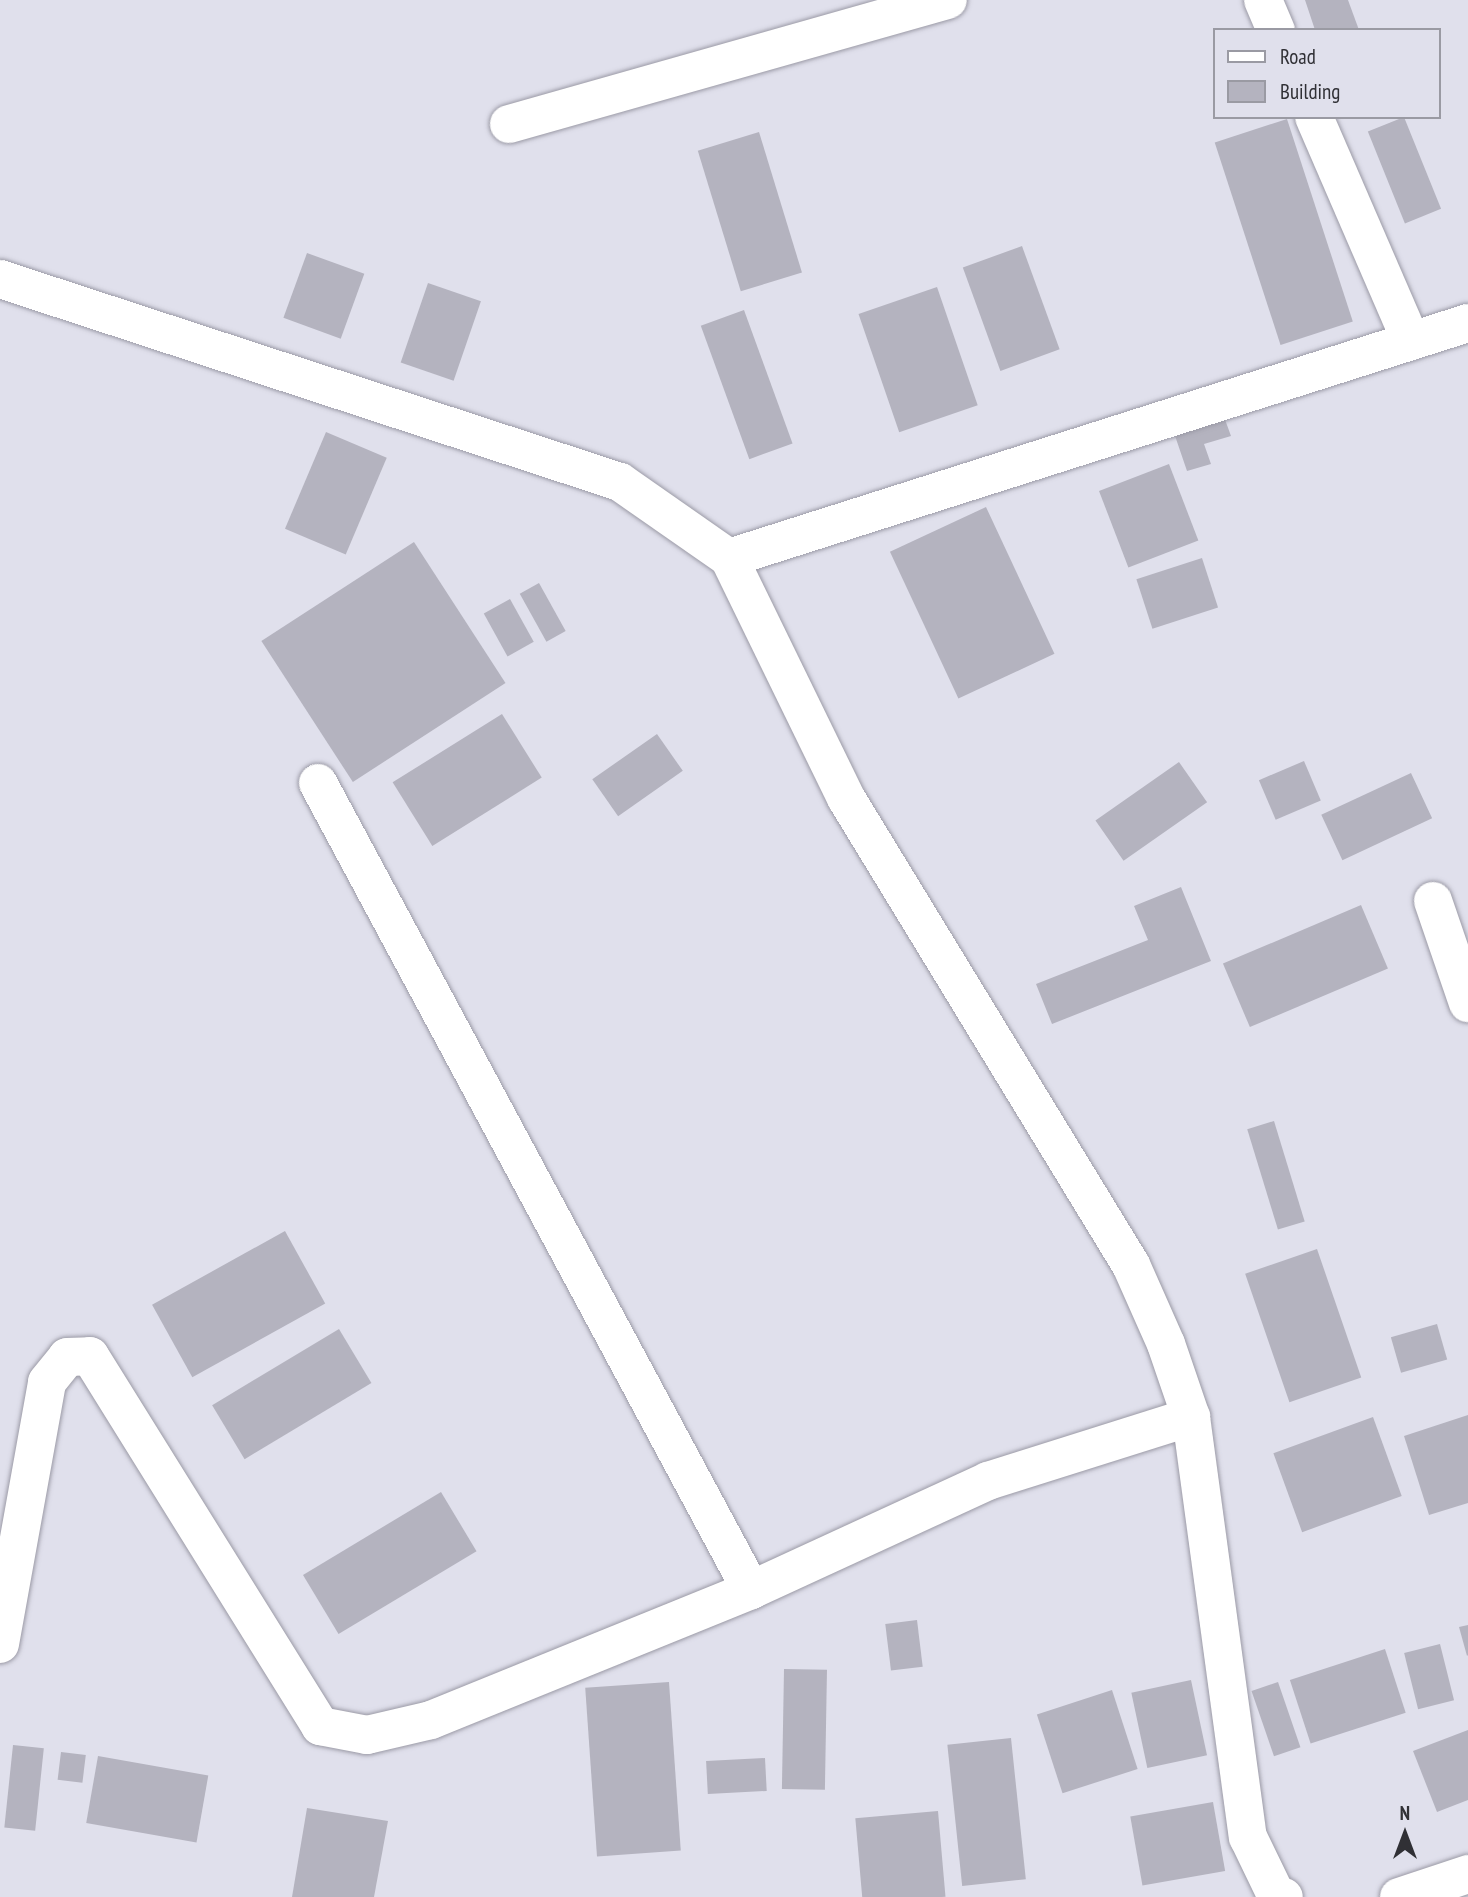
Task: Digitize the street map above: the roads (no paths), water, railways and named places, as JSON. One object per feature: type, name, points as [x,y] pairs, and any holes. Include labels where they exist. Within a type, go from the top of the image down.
[{"type":"street","points":[[509,124],[948,0]]},
{"type":"street","points":[[1263,0],[1275,28]]},
{"type":"street","points":[[1315,119],[1411,341]]},
{"type":"street","points":[[0,279],[621,482],[729,558],[846,797],[1131,1265],[1191,1417],[1248,1837],[1276,1896]]},
{"type":"street","points":[[729,558],[1468,323]]},
{"type":"street","points":[[318,783],[751,1590]]},
{"type":"street","points":[[1433,901],[1468,1003]]},
{"type":"street","points":[[0,1644],[47,1382],[67,1357],[90,1356],[320,1726],[367,1735],[430,1720],[751,1590],[988,1481],[1191,1417]]},
{"type":"street","points":[[1399,1897],[1468,1874]]}]
